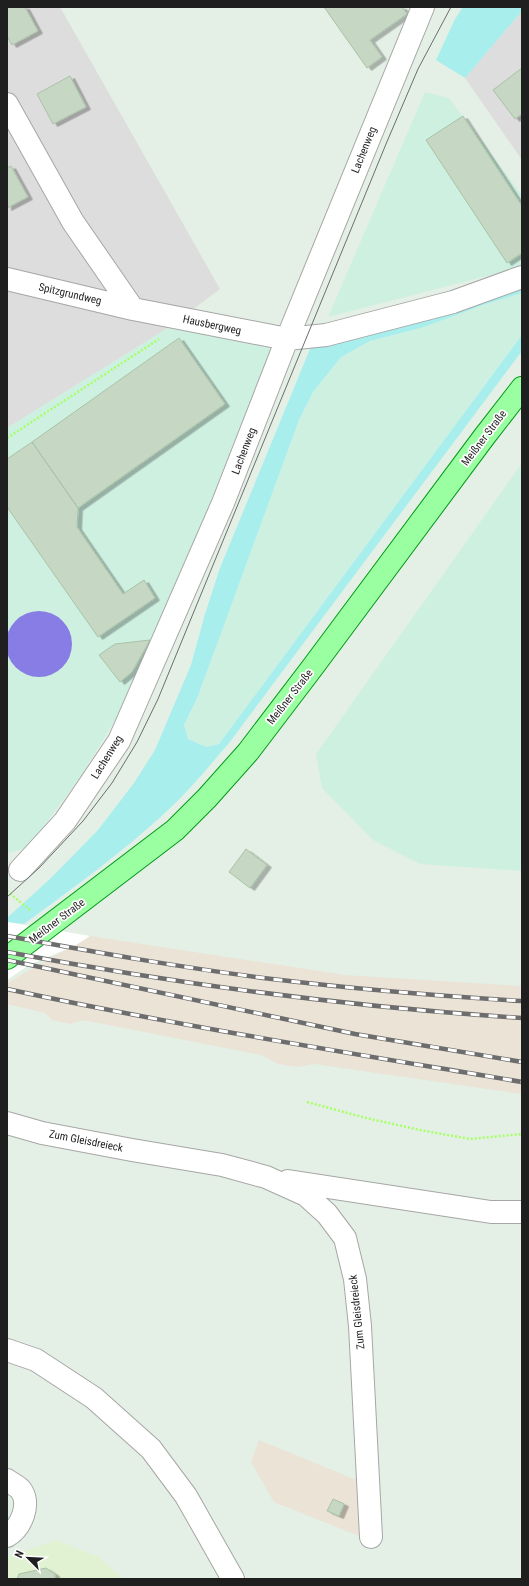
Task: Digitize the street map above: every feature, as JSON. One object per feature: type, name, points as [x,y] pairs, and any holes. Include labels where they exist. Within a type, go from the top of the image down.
[{"type":"main road","name":"Meißner Straße","points":[[7,958],[175,830],[207,798],[248,752],[484,436],[522,388]]},
{"type":"street","name":"Lachenweg","points":[[20,870],[65,820],[119,741],[224,503],[287,340],[423,7]]},
{"type":"street","points":[[7,104],[73,222],[133,309]]},
{"type":"street","name":"Hausbergweg","points":[[133,309],[287,340],[326,335],[453,302],[522,277]]},
{"type":"street","name":"Spitzgrundweg","points":[[7,279],[133,309]]},
{"type":"street","name":"Zum Gleisdreieck","points":[[7,1123],[42,1133],[222,1165],[266,1177],[306,1195],[327,1214],[345,1238],[355,1280],[360,1326],[371,1537]]},
{"type":"street","points":[[266,1177],[491,1212],[522,1212]]},
{"type":"street","points":[[7,1350],[36,1360],[94,1398],[151,1449],[186,1496],[233,1579]]},
{"type":"street","points":[[7,1480],[20,1490],[25,1504],[22,1519],[7,1536]]},
{"type":"path","points":[[7,438],[188,320]]},
{"type":"path","points":[[307,1102],[404,1127],[470,1139],[522,1134]]},
{"type":"shaded area","points":[[7,7],[60,7],[220,289],[168,328],[7,428]]},
{"type":"shaded area","points":[[463,7],[522,7],[522,11],[465,78],[436,60],[455,19]]},
{"type":"shaded area","points":[[522,11],[522,160],[465,78]]},
{"type":"shaded area","points":[[425,92],[449,98],[522,195],[522,267],[328,317]]},
{"type":"shaded area","points":[[522,287],[522,293],[486,304],[424,327],[370,341],[341,357],[313,392],[299,420],[198,696],[184,725],[188,739],[206,747],[219,744],[522,335],[522,351],[229,743],[199,778],[150,826],[79,883],[24,924],[7,922],[7,918],[51,878],[98,830],[134,783],[155,750],[191,665],[220,568],[310,349],[315,344]]},
{"type":"shaded area","points":[[522,293],[522,335],[219,744],[206,747],[188,739],[184,725],[198,696],[299,420],[313,392],[341,357],[370,341],[424,327],[486,304]]},
{"type":"shaded area","points":[[168,328],[272,348],[194,545],[122,709],[82,774],[28,848],[7,853],[7,428]]},
{"type":"shaded area","points":[[522,463],[522,871],[420,864],[373,840],[322,788],[316,754]]},
{"type":"shaded area","points":[[32,611],[46,611],[58,616],[67,625],[72,637],[70,657],[63,668],[46,677],[32,677],[20,672],[11,663],[6,651],[6,637],[11,625],[20,616]]},
{"type":"shaded area","points":[[90,936],[345,975],[522,986],[522,1094],[314,1064],[298,1067],[278,1064],[261,1055],[83,1020],[70,1024],[52,1020],[45,1013],[7,1004],[7,983]]},
{"type":"shaded area","points":[[259,1440],[354,1479],[359,1474],[364,1538],[274,1502],[251,1462]]},
{"type":"shaded area","points":[[56,1540],[99,1557],[123,1579],[7,1579],[7,1557]]},
{"type":"pier","points":[[7,922],[90,936],[76,945],[29,965],[7,980]]},
{"type":"building","points":[[7,7],[25,7],[38,31],[12,45],[7,36]]},
{"type":"building","points":[[324,7],[402,7],[407,14],[370,40],[382,57],[367,68]]},
{"type":"building","points":[[522,68],[522,114],[515,119],[493,90]]},
{"type":"building","points":[[70,76],[86,107],[53,124],[37,94]]},
{"type":"building","points":[[463,116],[522,206],[522,253],[507,263],[426,140]]},
{"type":"building","points":[[11,166],[28,197],[7,208],[7,168]]},
{"type":"building","points":[[179,338],[225,404],[78,508],[32,442]]},
{"type":"building","points":[[32,442],[78,508],[77,527],[123,594],[144,580],[155,598],[98,637],[7,507],[7,459]]},
{"type":"building","points":[[150,640],[132,672],[120,682],[99,655],[115,644]]},
{"type":"building","points":[[246,849],[267,865],[250,888],[229,872]]},
{"type":"building","points":[[333,1499],[344,1504],[339,1516],[327,1511]]},
{"type":"building","points":[[46,1568],[55,1574],[55,1579],[17,1579],[19,1574]]},
{"type":"tram line","points":[[7,897],[39,868],[83,821],[112,783],[137,742],[158,699],[418,69],[451,7]]},
{"type":"railway","points":[[7,936],[106,954],[239,975],[397,992],[522,1001]]},
{"type":"railway","points":[[7,952],[71,964],[263,993],[392,1008],[522,1018]]},
{"type":"railway","points":[[7,960],[355,1034],[522,1062]]},
{"type":"railway","points":[[7,989],[200,1027],[522,1082]]}]
